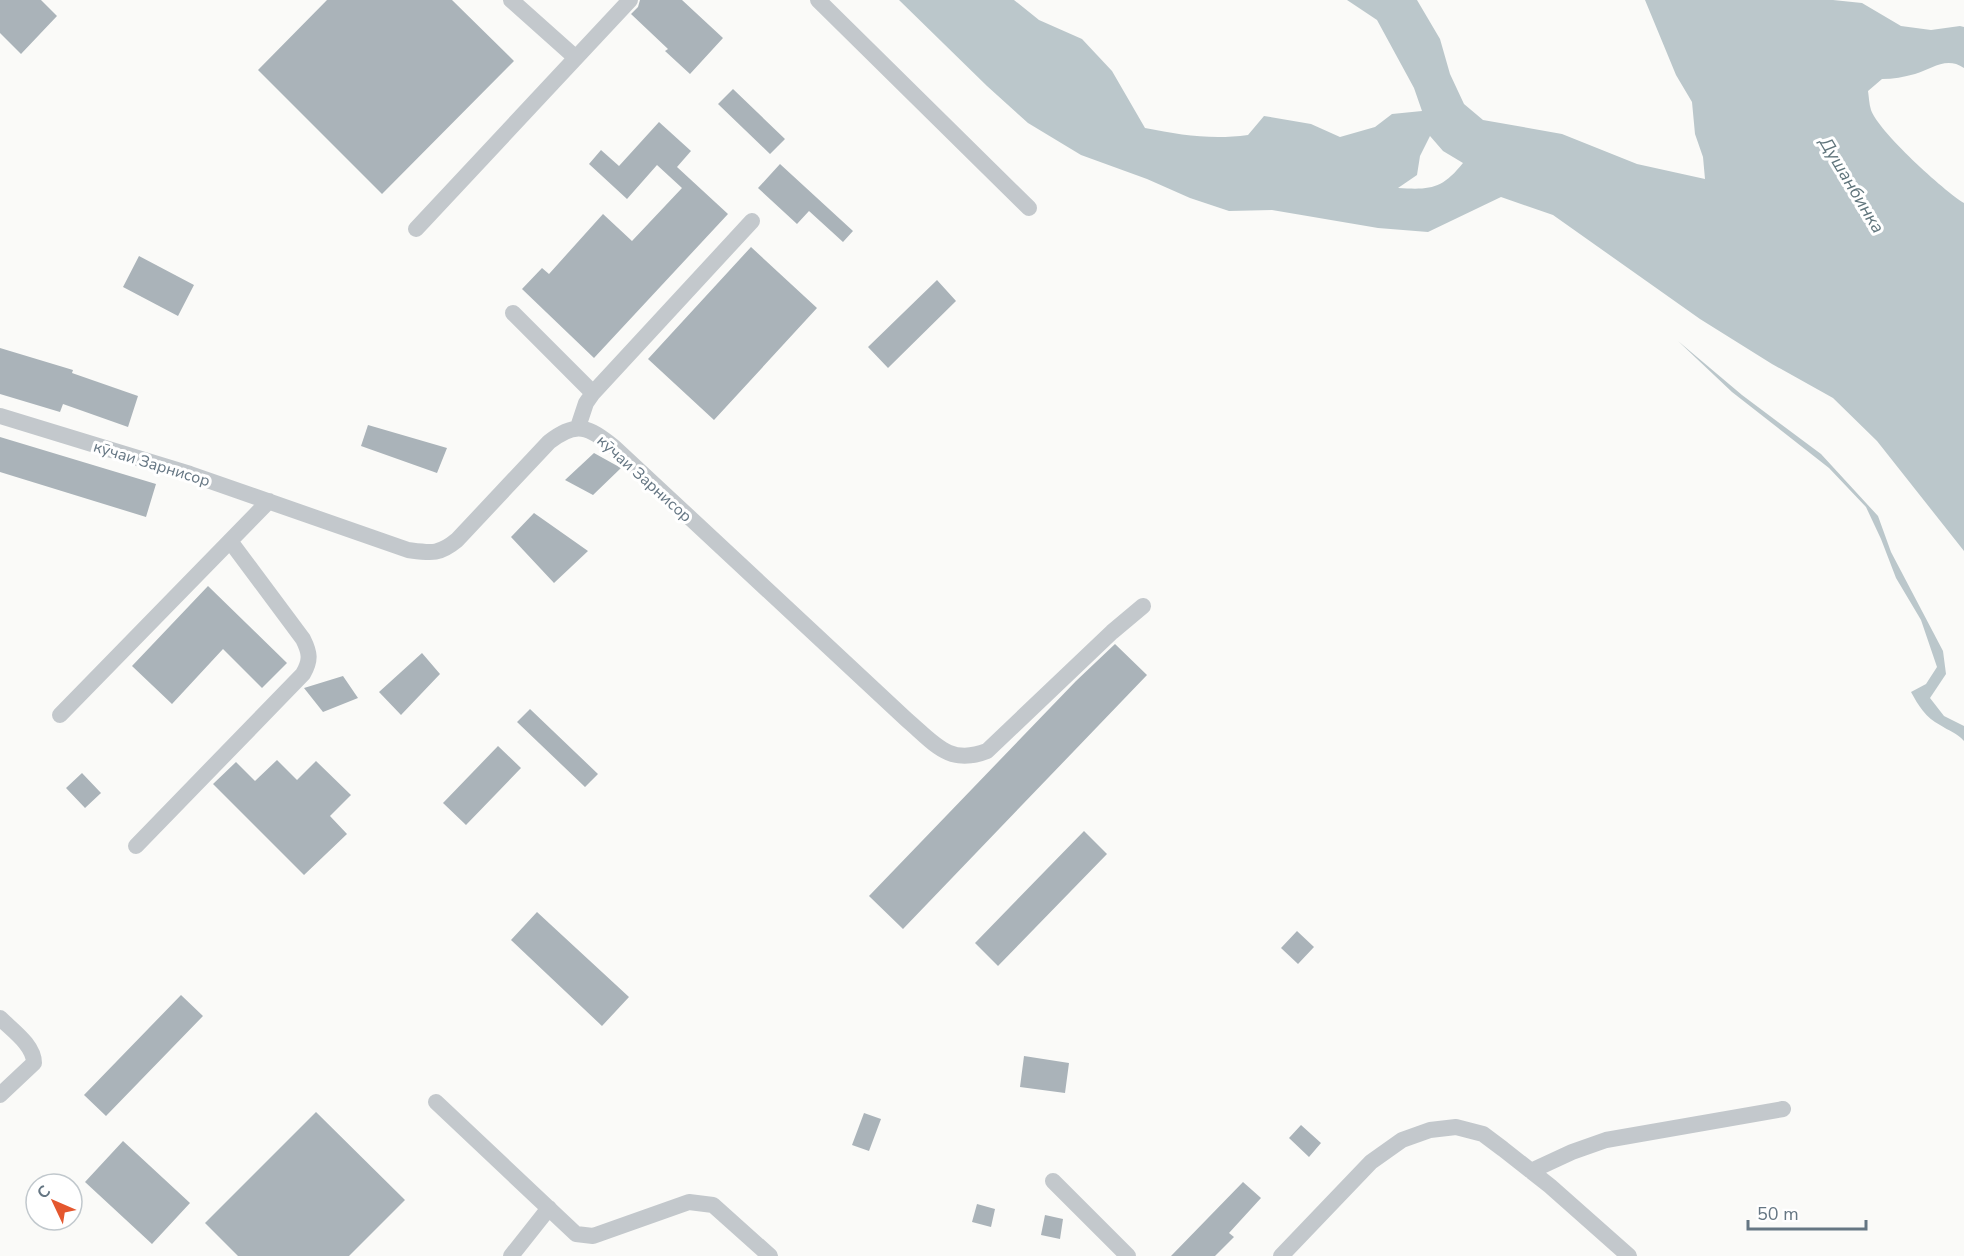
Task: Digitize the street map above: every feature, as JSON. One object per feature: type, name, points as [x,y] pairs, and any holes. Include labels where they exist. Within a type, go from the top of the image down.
[{"type":"lane","points":[[511,0],[576,58]]},
{"type":"lane","points":[[416,229],[630,0]]},
{"type":"lane","points":[[818,0],[1029,208]]},
{"type":"lane","points":[[578,427],[586,403],[593,393],[752,220]]},
{"type":"lane","points":[[513,313],[593,393]]},
{"type":"lane","name":"кӯчаи Зарнисор","points":[[0,417],[190,474],[408,550],[430,553],[445,550],[457,540],[549,442],[563,431],[578,427],[595,433],[614,447],[907,720],[938,746],[955,756],[973,756],[987,750],[1112,632],[1143,606]]},
{"type":"lane","points":[[60,715],[269,501]]},
{"type":"lane","points":[[136,846],[303,674],[310,662],[309,651],[303,639],[230,541]]},
{"type":"lane","points":[[0,1018],[30,1047],[34,1055],[34,1063],[0,1095]]},
{"type":"lane","points":[[436,1102],[576,1234],[593,1236],[689,1202],[713,1205],[770,1256]]},
{"type":"lane","points":[[1531,1171],[1572,1152],[1606,1140],[1783,1109]]},
{"type":"lane","points":[[1281,1256],[1371,1162],[1402,1140],[1430,1130],[1456,1127],[1483,1134],[1531,1171],[1629,1256]]},
{"type":"lane","points":[[1053,1181],[1128,1256]]},
{"type":"lane","points":[[511,1256],[549,1208]]},
{"type":"water","name":"Душанбинка","points":[[899,0],[1014,0],[1039,20],[1082,39],[1112,71],[1145,128],[1209,137],[1248,135],[1264,116],[1311,124],[1340,137],[1375,127],[1392,114],[1422,111],[1414,88],[1377,20],[1347,0],[1417,0],[1440,39],[1450,74],[1464,104],[1483,120],[1562,134],[1637,164],[1705,179],[1703,157],[1695,134],[1692,102],[1676,75],[1645,0],[1833,0],[1862,3],[1901,26],[1931,30],[1964,27],[1964,68],[1945,63],[1911,75],[1882,79],[1868,91],[1871,110],[1886,132],[1928,174],[1964,203],[1964,551],[1877,441],[1833,398],[1772,364],[1700,319],[1553,215],[1501,197],[1428,232],[1378,228],[1272,210],[1229,211],[1081,155],[1028,123]],"holes":[[[1430,136],[1443,151],[1463,163],[1449,178],[1428,188],[1398,188],[1417,175],[1420,156]]]},
{"type":"water","points":[[1678,341],[1742,395],[1821,454],[1878,516],[1891,552],[1943,651],[1946,674],[1930,698],[1944,716],[1964,726],[1964,741],[1931,719],[1911,692],[1926,684],[1937,667],[1921,620],[1896,578],[1866,507],[1829,468],[1732,392]]},
{"type":"building","points":[[0,0],[41,0],[57,16],[21,54],[0,33]]},
{"type":"building","points":[[327,0],[452,0],[514,61],[382,194],[258,70]]},
{"type":"building","points":[[640,0],[682,0],[723,38],[690,74],[665,51],[668,49],[631,14],[638,7]]},
{"type":"building","points":[[733,89],[785,139],[770,154],[718,104]]},
{"type":"building","points":[[659,122],[691,151],[677,167],[728,214],[594,358],[522,289],[542,268],[549,274],[603,214],[632,241],[682,188],[657,165],[627,199],[589,164],[601,150],[619,166]]},
{"type":"building","points":[[780,164],[853,231],[843,242],[809,211],[797,224],[758,188]]},
{"type":"building","points":[[751,247],[817,308],[714,420],[648,359]]},
{"type":"building","points":[[139,256],[194,285],[178,316],[123,287]]},
{"type":"building","points":[[937,280],[956,301],[888,368],[868,347]]},
{"type":"building","points":[[0,348],[73,370],[72,373],[138,396],[128,427],[63,404],[60,412],[0,394]]},
{"type":"building","points":[[368,425],[447,448],[437,473],[361,446]]},
{"type":"building","points":[[0,437],[156,484],[146,517],[0,472]]},
{"type":"building","points":[[594,453],[621,468],[593,495],[565,480]]},
{"type":"building","points":[[534,513],[588,551],[554,583],[511,537]]},
{"type":"building","points":[[208,586],[287,663],[262,688],[223,649],[172,704],[132,666]]},
{"type":"building","points":[[1115,644],[1147,675],[903,929],[869,896],[1076,681]]},
{"type":"building","points":[[422,653],[440,674],[401,715],[379,692]]},
{"type":"building","points":[[343,676],[358,698],[323,712],[304,688]]},
{"type":"building","points":[[530,709],[598,774],[585,787],[517,722]]},
{"type":"building","points":[[498,746],[521,768],[466,825],[443,803]]},
{"type":"building","points":[[277,760],[297,780],[316,761],[351,795],[330,816],[347,834],[304,875],[213,784],[236,762],[255,781]]},
{"type":"building","points":[[82,773],[101,793],[85,808],[66,788]]},
{"type":"building","points":[[1084,831],[1107,854],[998,966],[975,943]]},
{"type":"building","points":[[537,912],[629,997],[602,1026],[511,940]]},
{"type":"building","points":[[1297,931],[1314,947],[1298,964],[1281,948]]},
{"type":"building","points":[[181,995],[203,1016],[106,1116],[84,1095]]},
{"type":"building","points":[[1024,1056],[1069,1063],[1065,1093],[1020,1087]]},
{"type":"building","points":[[316,1112],[405,1200],[349,1256],[238,1256],[205,1223]]},
{"type":"building","points":[[864,1113],[881,1119],[869,1151],[852,1145]]},
{"type":"building","points":[[1301,1125],[1321,1143],[1309,1157],[1289,1138]]},
{"type":"building","points":[[123,1141],[190,1203],[152,1244],[85,1182]]},
{"type":"building","points":[[1243,1182],[1261,1198],[1229,1233],[1234,1237],[1215,1256],[1171,1256]]},
{"type":"building","points":[[977,1204],[995,1209],[991,1227],[972,1222]]},
{"type":"building","points":[[1045,1215],[1063,1219],[1060,1239],[1041,1235]]}]
